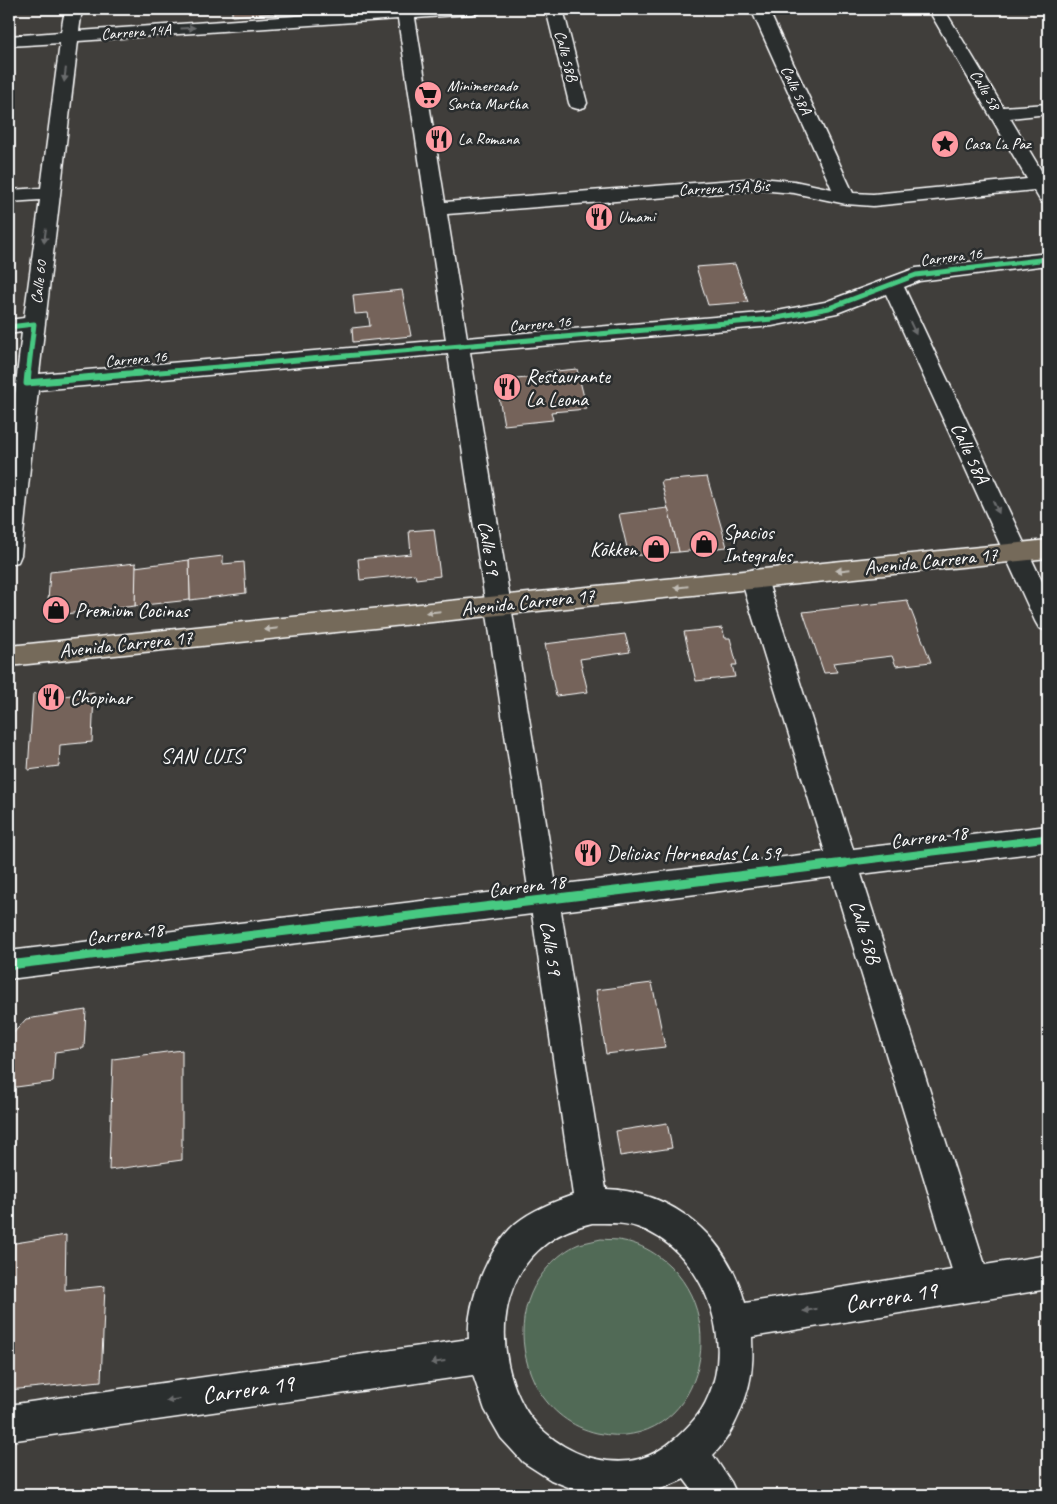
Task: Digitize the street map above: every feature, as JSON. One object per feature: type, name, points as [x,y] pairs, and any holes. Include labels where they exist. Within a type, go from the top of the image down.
[{"type":"main road","name":"Avenida Carrera 17","points":[[9,656],[1048,549]]},
{"type":"street","name":"Calle 60","points":[[9,555],[27,383],[73,9]]},
{"type":"street","name":"Carrera 14A","points":[[9,41],[405,11],[472,9]]},
{"type":"street","name":"Calle 58B","points":[[554,9],[578,103]]},
{"type":"street","name":"Calle 58A","points":[[759,9],[846,198]]},
{"type":"street","name":"Calle 58","points":[[936,9],[1044,191]]},
{"type":"street","name":"Calle 59","points":[[405,11],[592,1206]]},
{"type":"street","points":[[998,114],[1048,109]]},
{"type":"street","name":"Carrera 15A Bis","points":[[436,209],[759,184],[794,187],[846,198],[874,200],[1044,191]]},
{"type":"street","points":[[9,196],[50,193]]},
{"type":"street","name":"Carrera 16","points":[[27,383],[457,344],[772,319],[829,308],[916,275],[1048,259]]},
{"type":"street","name":"Calle 58A","points":[[892,284],[1048,621]]},
{"type":"street","points":[[9,327],[34,324]]},
{"type":"street","name":"Calle 58B","points":[[754,579],[974,1284]]},
{"type":"street","name":"Carrera 18","points":[[9,965],[1048,838]]},
{"type":"street","points":[[592,1206],[618,1206],[645,1212],[671,1225],[686,1237],[712,1266],[726,1293],[735,1322],[736,1362],[730,1395],[720,1417],[707,1437],[690,1454],[665,1470],[637,1479],[574,1485],[551,1461],[526,1441],[507,1416],[493,1386],[486,1355],[486,1323],[492,1294],[504,1267],[520,1244],[542,1226],[566,1213],[592,1206]]},
{"type":"street","name":"Carrera 19","points":[[735,1322],[1048,1272]]},
{"type":"street","name":"Carrera 19","points":[[9,1423],[486,1355]]},
{"type":"street","points":[[690,1454],[718,1495]]},
{"type":"green space","points":[[601,1239],[633,1243],[658,1256],[683,1281],[697,1310],[701,1342],[696,1374],[683,1401],[661,1422],[632,1434],[597,1433],[579,1427],[563,1417],[549,1404],[538,1389],[531,1374],[523,1342],[526,1310],[538,1279],[566,1251],[579,1244]]},
{"type":"building","points":[[232,9],[335,9],[232,16]]},
{"type":"building","points":[[735,264],[748,302],[708,305],[696,267]]},
{"type":"building","points":[[402,290],[411,336],[353,342],[352,328],[370,326],[368,313],[355,314],[353,295]]},
{"type":"building","points":[[577,369],[587,409],[551,412],[553,420],[504,425],[496,381],[547,376],[546,372]]},
{"type":"building","points":[[707,477],[727,547],[679,552],[661,481]]},
{"type":"building","points":[[668,508],[679,552],[629,556],[619,514]]},
{"type":"building","points":[[434,529],[440,576],[416,579],[415,574],[360,580],[358,559],[411,554],[409,531]]},
{"type":"building","points":[[223,556],[223,564],[244,562],[246,593],[190,600],[189,560]]},
{"type":"building","points":[[189,560],[190,600],[135,606],[135,567]]},
{"type":"building","points":[[136,563],[135,606],[47,616],[50,572]]},
{"type":"building","points":[[907,600],[931,662],[896,666],[892,656],[833,663],[837,672],[824,673],[803,612]]},
{"type":"building","points":[[722,628],[725,638],[730,638],[737,665],[732,665],[735,677],[696,681],[684,632]]},
{"type":"building","points":[[625,634],[630,652],[580,659],[588,692],[556,696],[545,644]]},
{"type":"building","points":[[64,690],[64,696],[94,692],[92,742],[60,745],[59,766],[28,770],[33,694]]},
{"type":"building","points":[[652,983],[665,1047],[606,1054],[596,990]]},
{"type":"building","points":[[86,1010],[84,1048],[55,1052],[53,1082],[9,1088],[10,1037],[26,1019]]},
{"type":"building","points":[[182,1050],[182,1160],[109,1170],[113,1059]]},
{"type":"building","points":[[667,1123],[672,1148],[620,1156],[616,1131]]},
{"type":"building","points":[[66,1235],[65,1290],[105,1286],[101,1381],[9,1390],[9,1244]]},
{"type":"cycle path","points":[[9,327],[34,324],[27,383],[772,319],[829,308],[916,275],[1048,259]]},
{"type":"cycle path","points":[[9,965],[1048,838]]},
{"type":"place","name":"Minimercado Santa Martha","points":[[428,95]]},
{"type":"place","name":"La Romana","points":[[439,139]]},
{"type":"place","name":"Casa La Paz","points":[[945,144]]},
{"type":"place","name":"Umami","points":[[599,217]]},
{"type":"place","name":"Restaurante La Leona","points":[[507,387]]},
{"type":"place","name":"Spacios Integrales","points":[[704,544]]},
{"type":"place","name":"Kōkken","points":[[656,549]]},
{"type":"place","name":"Premium Cocinas","points":[[56,610]]},
{"type":"place","name":"Chopinar","points":[[51,697]]},
{"type":"place","name":"Delicias Horneadas La 59","points":[[588,853]]},
{"type":"district","name":"SAN LUIS","points":[[202,756]]}]
